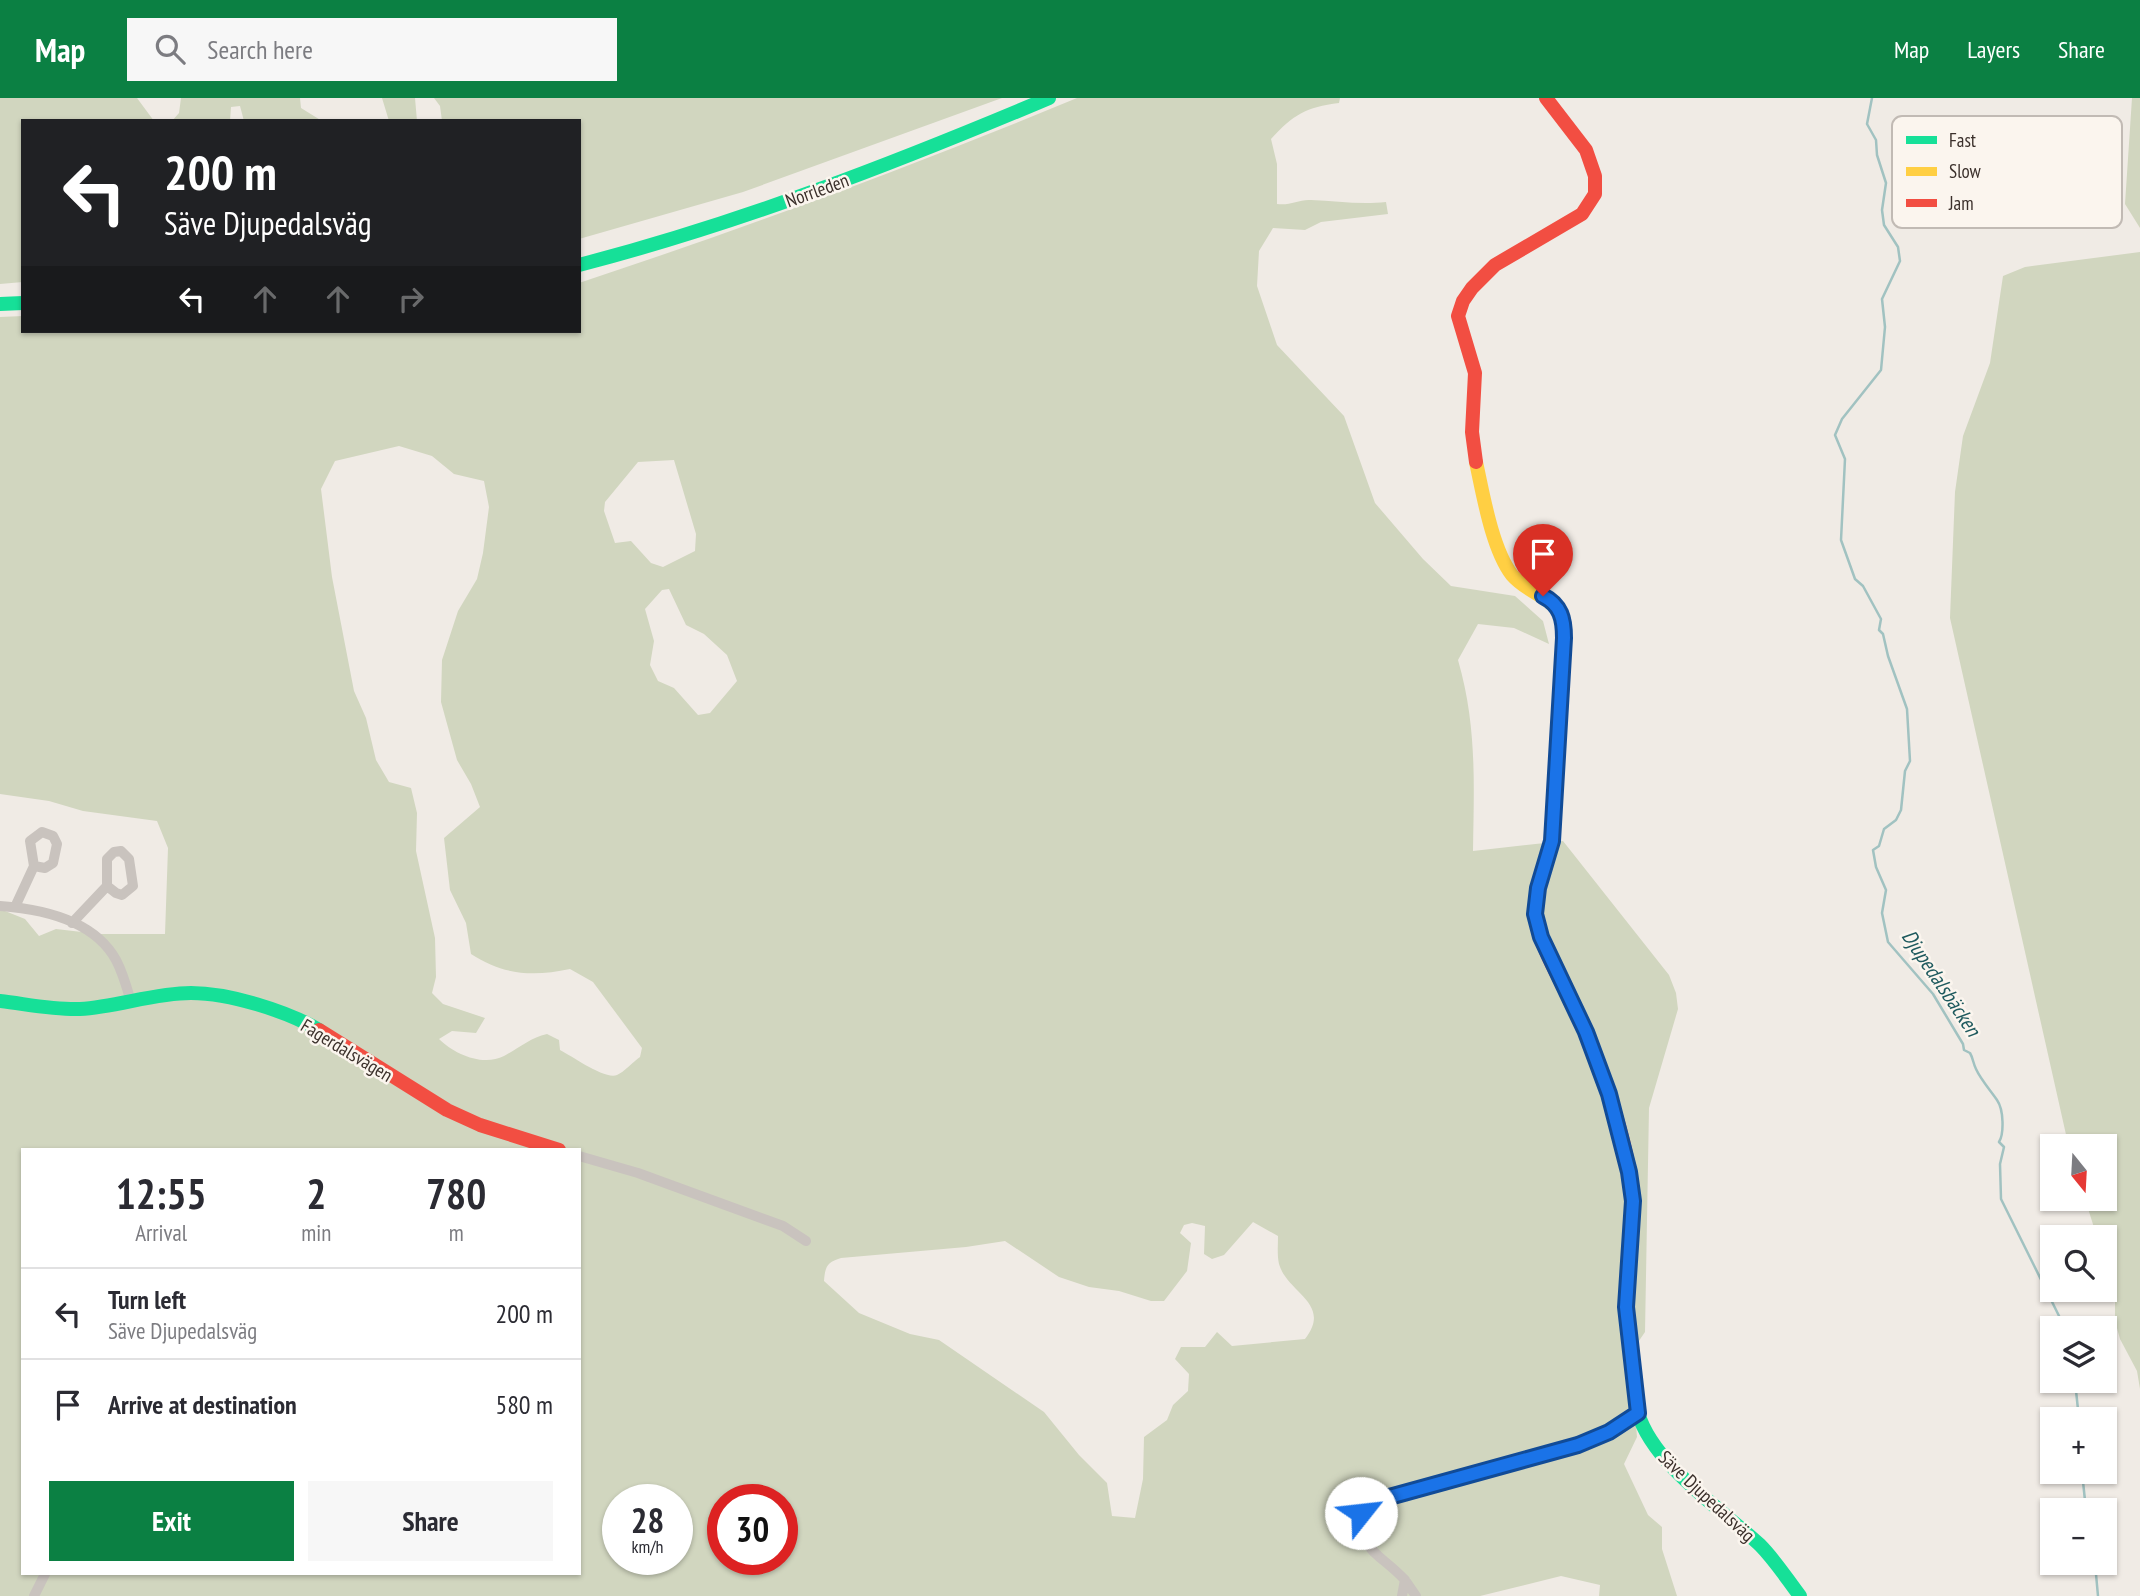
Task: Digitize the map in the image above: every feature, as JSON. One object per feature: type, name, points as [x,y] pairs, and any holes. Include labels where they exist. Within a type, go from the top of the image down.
[{"type":"main road","name":"Norrleden","points":[[581,264],[722,223],[813,192],[908,157],[1049,98]]},
{"type":"main road","name":"Säve Djupedalsväg","points":[[1546,98],[1588,155],[1596,181],[1593,199],[1574,220],[1518,250],[1490,271],[1467,296],[1458,316],[1475,370],[1472,431],[1476,464],[1503,557],[1513,578],[1522,586],[1554,602],[1564,621],[1553,833],[1537,894],[1535,914],[1541,937],[1586,1032],[1604,1082],[1629,1172],[1633,1201],[1626,1307],[1638,1413],[1643,1430],[1659,1454],[1763,1548],[1800,1596]]},
{"type":"main road","points":[[0,304],[21,303]]},
{"type":"main road","name":"Fagerdalsvägen","points":[[0,1001],[79,1009],[190,993],[215,995],[307,1023],[447,1110],[480,1125],[553,1148]]},
{"type":"street","points":[[15,907],[34,866]]},
{"type":"street","points":[[72,923],[107,886]]},
{"type":"street","points":[[0,906],[47,912],[72,923],[102,942],[115,958],[131,1002]]},
{"type":"street","points":[[581,1157],[638,1173],[783,1226],[806,1241]]},
{"type":"street","points":[[1416,1596],[1405,1580],[1364,1541],[1359,1526],[1362,1507],[1394,1495],[1578,1445],[1609,1432],[1638,1413]]},
{"type":"street","points":[[34,1596],[44,1575]]},
{"type":"street","points":[[1402,1596],[1405,1580]]},
{"type":"green space","points":[[0,98],[137,98],[153,119],[21,119],[21,282],[0,284]]},
{"type":"green space","points":[[181,98],[300,98],[301,108],[319,119],[243,119],[240,106],[231,107],[230,119],[174,119],[179,113]]},
{"type":"green space","points":[[382,98],[415,98],[417,119],[388,119]]},
{"type":"green space","points":[[434,98],[1002,98],[743,192],[581,238],[581,119],[442,119],[440,106]]},
{"type":"green space","points":[[1077,98],[1340,98],[1339,103],[1301,114],[1271,139],[1277,164],[1277,204],[1307,200],[1386,202],[1388,214],[1321,222],[1305,230],[1273,228],[1259,251],[1257,286],[1277,345],[1344,416],[1375,503],[1423,559],[1451,586],[1515,596],[1543,621],[1549,644],[1514,628],[1478,624],[1458,660],[1471,732],[1474,778],[1473,851],[1563,841],[1669,975],[1676,993],[1678,1009],[1649,1108],[1645,1332],[1630,1354],[1637,1437],[1624,1464],[1648,1515],[1662,1527],[1662,1549],[1677,1596],[1599,1596],[1600,1585],[1561,1576],[1480,1596],[0,1596],[0,909],[25,919],[39,936],[56,929],[99,934],[165,934],[168,848],[157,821],[83,811],[49,801],[0,794],[0,317],[21,316],[21,333],[581,333],[581,282],[830,195]],"holes":[[[399,446],[432,456],[454,474],[484,481],[489,507],[477,579],[458,611],[442,660],[441,702],[457,760],[480,807],[444,838],[450,890],[466,923],[471,954],[507,970],[543,973],[570,969],[593,982],[642,1048],[640,1057],[617,1075],[605,1074],[580,1062],[560,1050],[559,1040],[547,1034],[504,1056],[487,1060],[461,1054],[439,1039],[452,1031],[476,1033],[485,1018],[443,1004],[432,993],[436,977],[435,938],[416,851],[417,813],[411,788],[389,782],[376,760],[366,718],[354,691],[332,577],[321,489],[335,461]],[[674,460],[696,534],[695,551],[663,567],[651,563],[631,541],[615,543],[604,511],[605,502],[638,462]],[[669,589],[686,625],[704,634],[727,655],[737,681],[710,713],[698,715],[674,688],[658,681],[650,665],[654,641],[645,609],[662,590]],[[1253,1222],[1278,1236],[1279,1264],[1290,1283],[1311,1307],[1314,1316],[1312,1327],[1305,1339],[1232,1346],[1217,1332],[1205,1347],[1181,1347],[1175,1359],[1189,1374],[1188,1391],[1173,1405],[1167,1420],[1144,1437],[1143,1479],[1135,1518],[1112,1516],[1107,1483],[1079,1455],[1044,1412],[939,1340],[910,1334],[859,1313],[824,1281],[828,1266],[841,1258],[1005,1241],[1059,1277],[1089,1287],[1119,1291],[1151,1301],[1164,1301],[1187,1271],[1191,1243],[1180,1233],[1184,1225],[1192,1223],[1205,1226],[1204,1254],[1212,1259],[1224,1255]]]},
{"type":"green space","points":[[2132,98],[2140,98],[2140,228],[2125,204]]},
{"type":"green space","points":[[2140,252],[2140,1389],[2137,1371],[2120,1339],[2115,1316],[2117,1225],[2093,1225],[2089,1211],[2118,1211],[2118,1134],[2066,1134],[1950,618],[1955,492],[1963,436],[1990,363],[2003,276],[2025,267]]},
{"type":"waterway","name":"Djupedalsbäcken","points":[[1872,98],[1867,124],[1876,140],[1877,155],[1886,183],[1882,210],[1884,225],[1898,247],[1900,261],[1882,299],[1885,327],[1881,370],[1842,419],[1835,435],[1845,459],[1841,540],[1855,579],[1863,586],[1881,619],[1879,630],[1883,634],[1907,709],[1910,761],[1905,771],[1901,810],[1896,820],[1884,829],[1879,846],[1873,850],[1876,867],[1886,890],[1882,913],[1888,942],[1933,994],[1964,1050],[1970,1053],[1978,1073],[1999,1104],[2002,1122],[1999,1142],[2004,1147],[2000,1164],[2001,1199],[2059,1316]]},
{"type":"waterway","name":"Djupedalsbäcken","points":[[2076,1393],[2078,1407]]},
{"type":"waterway","name":"Djupedalsbäcken","points":[[2083,1484],[2085,1498]]},
{"type":"waterway","name":"Djupedalsbäcken","points":[[2096,1575],[2098,1596]]},
{"type":"traffic: fast","points":[[581,264],[758,211],[933,146],[1049,98]]},
{"type":"traffic: fast","points":[[0,304],[21,303]]},
{"type":"traffic: fast","points":[[0,1001],[80,1009],[163,995],[206,994],[257,1004],[319,1030]]},
{"type":"traffic: fast","points":[[1629,1265],[1626,1307],[1638,1413],[1646,1432],[1658,1450],[1690,1485],[1760,1545],[1800,1596]]},
{"type":"traffic: slow","points":[[1476,462],[1489,521],[1505,564],[1518,581],[1547,600],[1564,620],[1553,842]]},
{"type":"traffic: jam","points":[[1476,462],[1472,432],[1475,373],[1458,316],[1463,301],[1495,265],[1582,214],[1595,194],[1595,176],[1586,150],[1546,98]]},
{"type":"traffic: jam","points":[[1553,842],[1538,887],[1535,915],[1549,959],[1580,1018],[1593,1050],[1622,1138],[1633,1201],[1629,1265]]},
{"type":"traffic: jam","points":[[319,1030],[447,1110],[480,1125],[553,1148]]},
{"type":"route","points":[[1361,1513],[1362,1507],[1382,1499],[1578,1445],[1609,1432],[1638,1413],[1626,1307],[1626,1275],[1633,1201],[1629,1172],[1609,1094],[1586,1032],[1541,937],[1536,918],[1537,894],[1548,860],[1554,825],[1564,638],[1564,621],[1560,611],[1554,602],[1543,596]]}]
